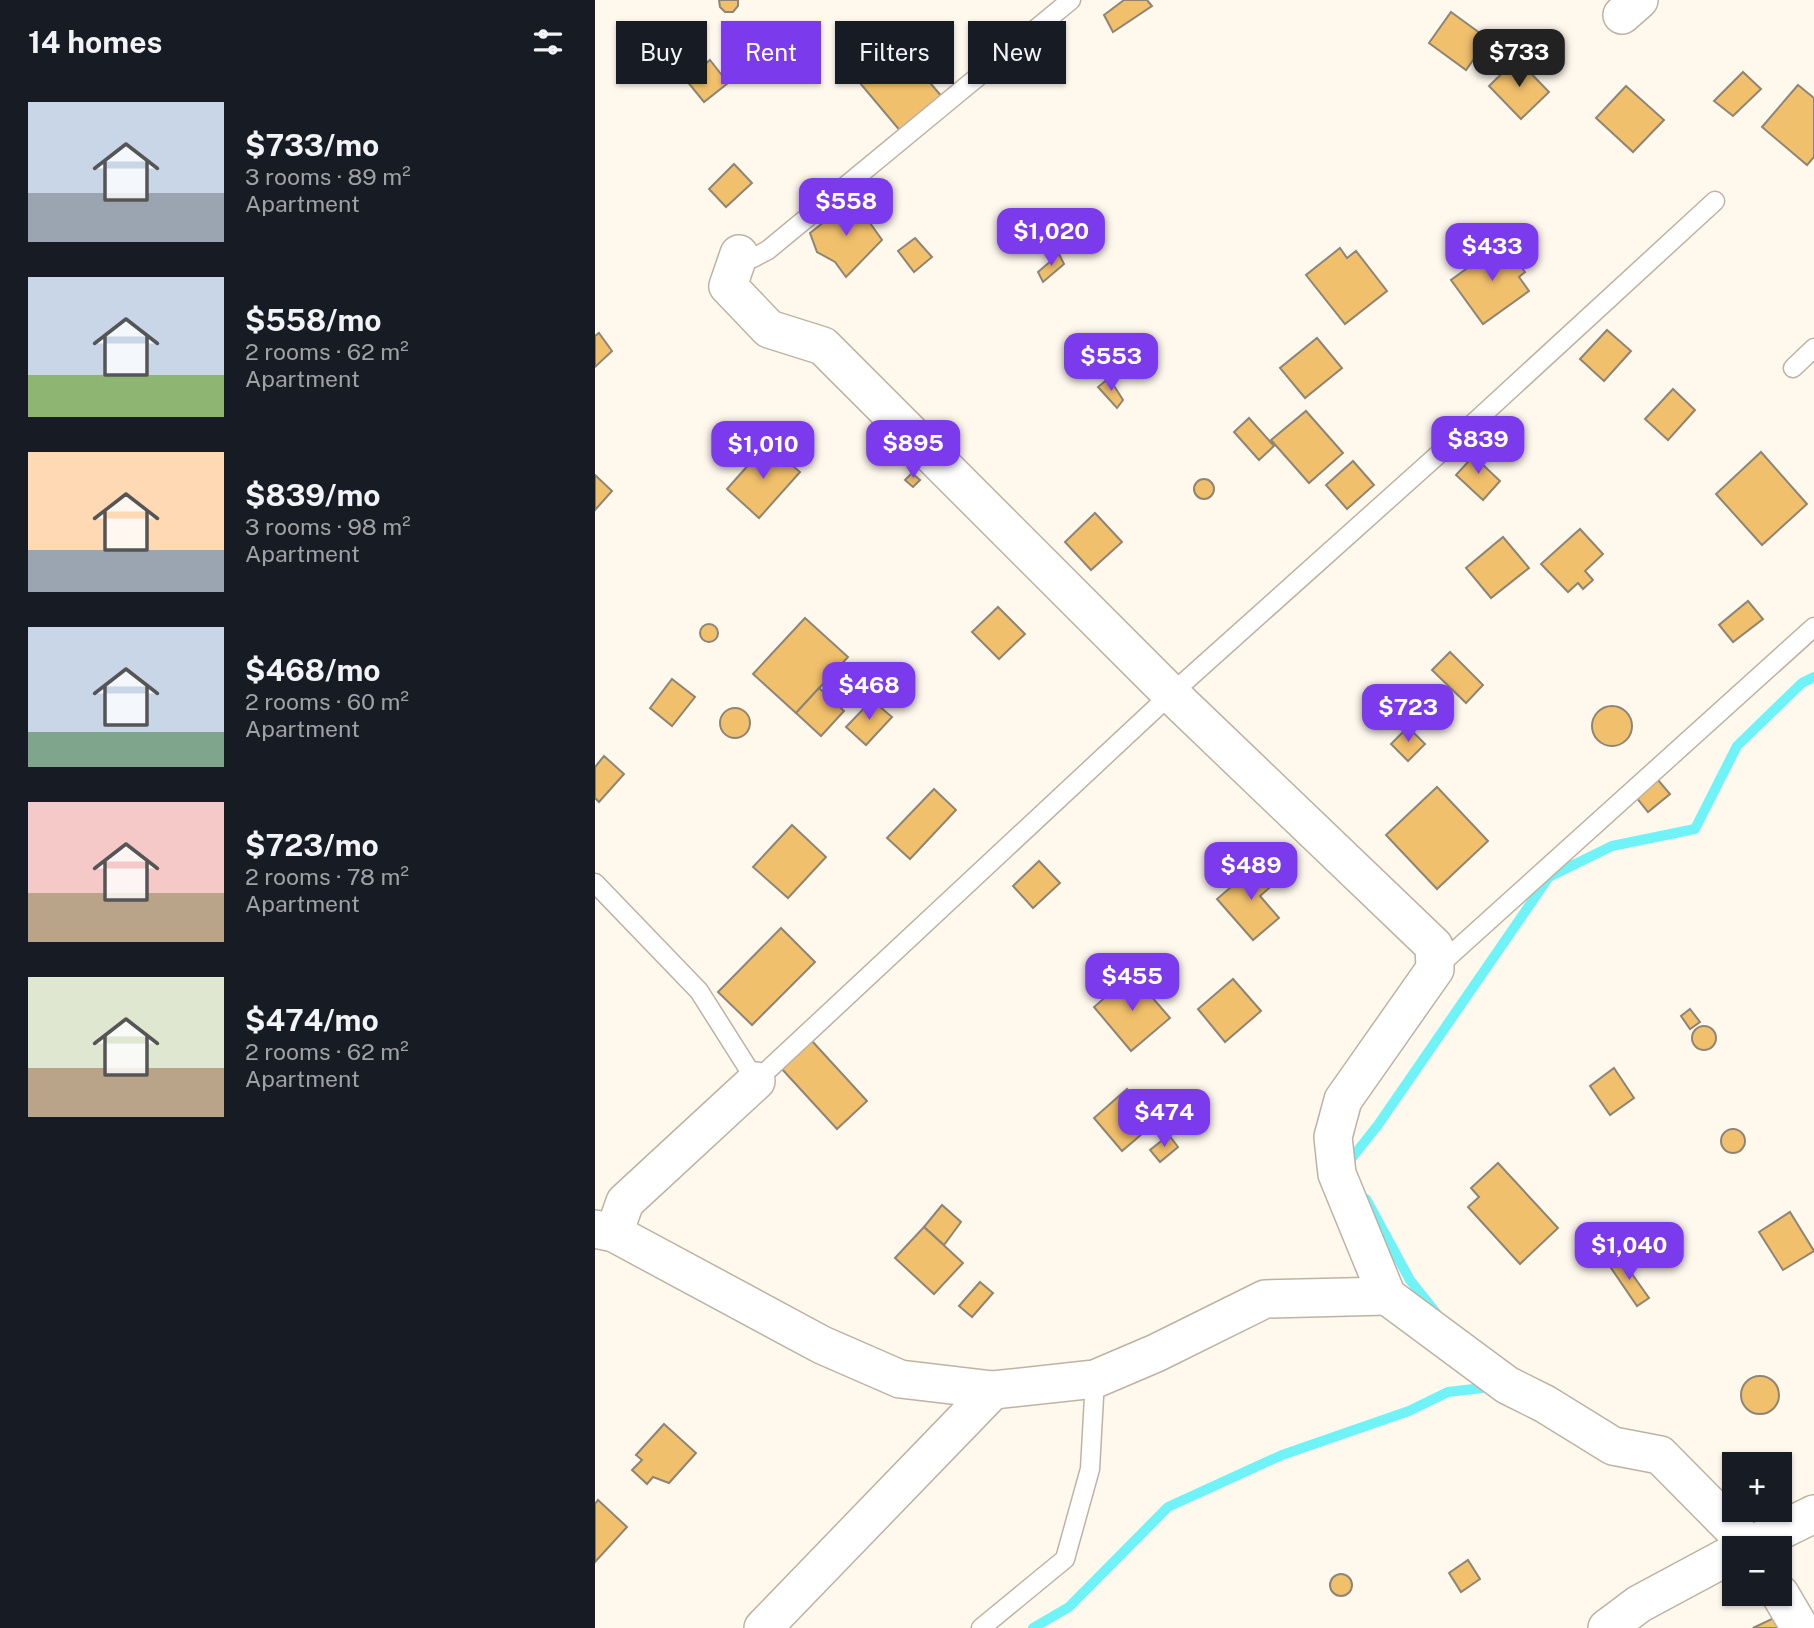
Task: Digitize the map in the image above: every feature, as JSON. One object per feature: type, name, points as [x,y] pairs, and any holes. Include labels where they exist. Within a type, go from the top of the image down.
[{"type":"street","points":[[740,254],[729,286],[769,329],[823,346],[1171,695],[1434,946],[1436,969],[1343,1100],[1333,1137],[1337,1174],[1387,1296],[1507,1385],[1545,1404],[1613,1446],[1660,1455],[1733,1536]]},
{"type":"street","points":[[756,1081],[625,1202],[604,1231],[822,1345],[899,1379],[993,1390],[1095,1379],[1156,1353],[1265,1299],[1387,1296]]},
{"type":"street","points":[[763,1628],[993,1390]]},
{"type":"street","points":[[1771,1536],[1814,1514]]},
{"type":"street","points":[[1607,1628],[1639,1604],[1722,1561]]},
{"type":"street","points":[[1787,1606],[1800,1628]]},
{"type":"lane","points":[[740,254],[753,258],[768,250],[1071,0]]},
{"type":"lane","points":[[595,883],[699,991],[756,1081],[1171,695],[1715,201]]},
{"type":"lane","points":[[1793,368],[1814,348]]},
{"type":"lane","points":[[1436,969],[1814,627]]},
{"type":"lane","points":[[981,1628],[1065,1559],[1090,1469],[1095,1379]]},
{"type":"building","points":[[719,0],[738,0],[738,6],[733,12],[725,12],[720,7]]},
{"type":"building","points":[[1124,0],[1147,0],[1152,6],[1113,32],[1104,15]]},
{"type":"building","points":[[1451,12],[1488,39],[1466,70],[1429,43]]},
{"type":"building","points":[[1517,59],[1549,92],[1521,119],[1489,86]]},
{"type":"building","points":[[710,60],[721,74],[721,84],[727,84],[704,102],[689,84],[707,84],[707,62]]},
{"type":"building","points":[[1743,72],[1761,89],[1733,116],[1714,101]]},
{"type":"building","points":[[861,84],[931,84],[943,98],[902,133]]},
{"type":"building","points":[[1798,85],[1814,98],[1814,157],[1807,165],[1762,127]]},
{"type":"building","points":[[1626,86],[1664,120],[1633,152],[1596,118]]},
{"type":"building","points":[[734,164],[752,183],[726,207],[709,189]]},
{"type":"building","points":[[853,199],[882,240],[846,277],[835,262],[817,252],[810,233]]},
{"type":"building","points":[[915,238],[932,257],[914,272],[898,251]]},
{"type":"building","points":[[1503,242],[1525,272],[1519,277],[1529,291],[1483,324],[1451,280]]},
{"type":"building","points":[[1340,248],[1347,258],[1356,251],[1387,291],[1345,324],[1306,275]]},
{"type":"building","points":[[1059,254],[1064,264],[1043,282],[1038,272]]},
{"type":"building","points":[[1607,330],[1631,351],[1604,381],[1580,359]]},
{"type":"building","points":[[599,333],[612,351],[595,367],[595,336]]},
{"type":"building","points":[[1317,338],[1342,368],[1305,398],[1280,368]]},
{"type":"building","points":[[1109,378],[1123,400],[1117,408],[1098,387]]},
{"type":"building","points":[[1673,389],[1695,410],[1668,440],[1645,419]]},
{"type":"building","points":[[1306,411],[1343,453],[1309,483],[1271,440]]},
{"type":"building","points":[[1249,418],[1274,446],[1259,460],[1234,432]]},
{"type":"building","points":[[767,444],[800,472],[759,518],[727,489]]},
{"type":"building","points":[[1480,449],[1488,457],[1482,464],[1500,481],[1483,500],[1456,475]]},
{"type":"building","points":[[1761,452],[1807,504],[1762,545],[1716,494]]},
{"type":"building","points":[[1353,461],[1374,485],[1347,509],[1326,485]]},
{"type":"building","points":[[912,473],[920,480],[913,487],[905,480]]},
{"type":"building","points":[[595,475],[612,491],[595,510]]},
{"type":"building","points":[[1204,479],[1211,482],[1214,489],[1211,496],[1204,499],[1197,496],[1194,489],[1197,482]]},
{"type":"building","points":[[1095,513],[1122,542],[1091,570],[1065,542]]},
{"type":"building","points":[[1580,529],[1603,554],[1585,571],[1593,580],[1583,589],[1578,583],[1568,592],[1541,564]]},
{"type":"building","points":[[1503,537],[1529,568],[1491,598],[1466,568]]},
{"type":"building","points":[[1748,601],[1763,619],[1733,642],[1719,625]]},
{"type":"building","points":[[998,607],[1025,634],[999,659],[972,632]]},
{"type":"building","points":[[805,618],[848,657],[796,713],[753,674]]},
{"type":"building","points":[[709,624],[715,627],[718,633],[715,639],[709,642],[703,639],[700,633],[703,627]]},
{"type":"building","points":[[1450,652],[1483,685],[1466,703],[1432,670]]},
{"type":"building","points":[[672,679],[695,697],[672,726],[650,708]]},
{"type":"building","points":[[819,688],[844,711],[821,736],[796,713]]},
{"type":"building","points":[[872,700],[892,717],[866,745],[846,727]]},
{"type":"building","points":[[1612,706],[1620,707],[1626,712],[1631,718],[1631,734],[1626,740],[1620,745],[1612,746],[1604,745],[1598,740],[1593,734],[1592,726],[1593,718],[1598,712],[1604,707]]},
{"type":"building","points":[[735,708],[746,712],[750,723],[746,734],[735,738],[724,734],[720,723],[724,712]]},
{"type":"building","points":[[1408,727],[1425,744],[1408,761],[1391,744]]},
{"type":"building","points":[[604,756],[624,774],[599,802],[595,798],[595,767]]},
{"type":"building","points":[[1658,780],[1670,794],[1648,812],[1636,797]]},
{"type":"building","points":[[1437,787],[1488,841],[1437,889],[1386,835]]},
{"type":"building","points":[[934,789],[956,810],[910,859],[887,838]]},
{"type":"building","points":[[792,825],[826,857],[788,898],[753,867]]},
{"type":"building","points":[[1039,861],[1060,883],[1033,908],[1013,886]]},
{"type":"building","points":[[1259,863],[1276,882],[1260,896],[1279,918],[1253,940],[1217,899]]},
{"type":"building","points":[[781,928],[815,962],[752,1025],[718,992]]},
{"type":"building","points":[[1132,974],[1170,1018],[1131,1051],[1094,1007]]},
{"type":"building","points":[[1233,979],[1261,1011],[1225,1042],[1198,1009]]},
{"type":"building","points":[[1690,1009],[1700,1022],[1690,1029],[1681,1016]]},
{"type":"building","points":[[1704,1026],[1712,1030],[1716,1038],[1712,1046],[1704,1050],[1696,1046],[1692,1038],[1696,1030]]},
{"type":"building","points":[[812,1041],[867,1101],[837,1129],[781,1068]]},
{"type":"building","points":[[1614,1068],[1634,1098],[1610,1115],[1590,1086]]},
{"type":"building","points":[[1127,1089],[1156,1122],[1122,1151],[1094,1118]]},
{"type":"building","points":[[1733,1129],[1741,1133],[1745,1141],[1741,1149],[1733,1153],[1725,1149],[1721,1141],[1725,1133]]},
{"type":"building","points":[[1169,1135],[1178,1147],[1160,1162],[1150,1150]]},
{"type":"building","points":[[1498,1163],[1558,1228],[1520,1264],[1468,1207],[1479,1197],[1471,1188]]},
{"type":"building","points":[[942,1205],[961,1222],[944,1245],[924,1227]]},
{"type":"building","points":[[1790,1212],[1814,1251],[1783,1270],[1759,1232]]},
{"type":"building","points":[[924,1227],[963,1263],[934,1294],[895,1258]]},
{"type":"building","points":[[1620,1257],[1649,1298],[1637,1306],[1609,1265]]},
{"type":"building","points":[[980,1282],[993,1293],[972,1317],[959,1306]]},
{"type":"building","points":[[1760,1376],[1773,1382],[1779,1395],[1773,1408],[1760,1414],[1747,1408],[1741,1395],[1747,1382]]},
{"type":"building","points":[[664,1424],[696,1453],[669,1483],[653,1477],[647,1484],[632,1470],[642,1460],[636,1455]]},
{"type":"building","points":[[598,1500],[627,1527],[595,1562],[595,1504]]},
{"type":"building","points":[[1468,1560],[1480,1579],[1461,1592],[1449,1573]]},
{"type":"building","points":[[1337,1574],[1345,1574],[1352,1581],[1352,1589],[1345,1596],[1337,1596],[1330,1589],[1330,1581]]},
{"type":"building","points":[[1776,1617],[1782,1628],[1753,1628]]},
{"type":"waterway","points":[[1347,1164],[1378,1125],[1549,877],[1612,846],[1695,829],[1737,746],[1802,683],[1814,677]]},
{"type":"waterway","points":[[1366,1199],[1410,1280],[1437,1314]]},
{"type":"waterway","points":[[1033,1628],[1069,1607],[1168,1507],[1282,1455],[1409,1411],[1448,1392],[1491,1387]]}]
